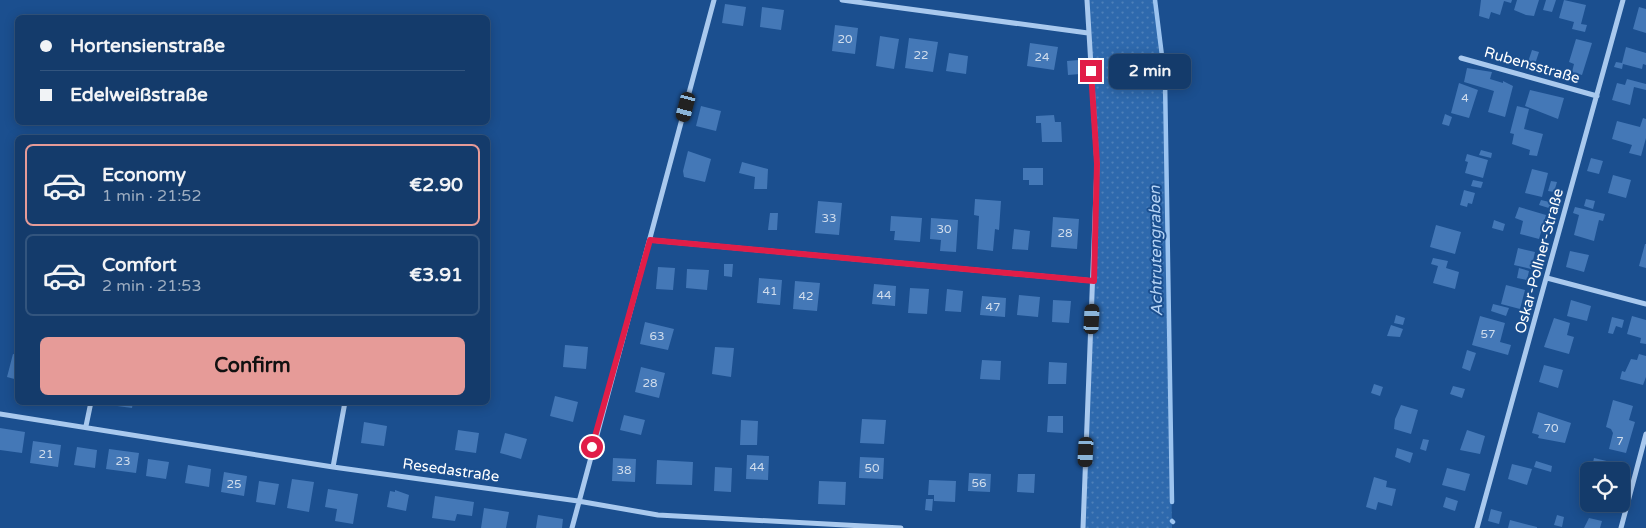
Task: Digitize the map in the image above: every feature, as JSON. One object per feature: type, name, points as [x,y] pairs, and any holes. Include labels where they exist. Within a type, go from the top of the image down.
[{"type":"street","points":[[572,528],[714,0]]},
{"type":"street","points":[[842,0],[1088,33]]},
{"type":"street","points":[[1083,528],[1097,164],[1087,0]]},
{"type":"street","name":"Oskar-Pollner-Straße","points":[[1478,528],[1623,0]]},
{"type":"street","name":"Rubensstraße","points":[[1461,58],[1596,96]]},
{"type":"street","points":[[650,240],[1094,281]]},
{"type":"street","points":[[1547,278],[1646,304]]},
{"type":"street","points":[[86,426],[90,405]]},
{"type":"street","points":[[334,466],[344,405]]},
{"type":"street","name":"Resedastraße","points":[[0,414],[334,466],[578,500],[658,515],[829,526],[901,528]]},
{"type":"street","points":[[1620,528],[1646,434]]},
{"type":"shaded area","points":[[1087,0],[1155,0],[1165,80],[1172,528],[1083,528],[1097,165]]},
{"type":"building","points":[[1481,0],[1512,0],[1511,3],[1504,1],[1500,15],[1491,12],[1489,19],[1479,16]]},
{"type":"building","points":[[1517,0],[1539,0],[1534,16],[1514,10]]},
{"type":"building","points":[[1546,0],[1556,0],[1552,12],[1543,10]]},
{"type":"building","points":[[1564,0],[1586,5],[1581,24],[1587,25],[1585,32],[1572,29],[1574,22],[1559,18]]},
{"type":"building","points":[[725,4],[746,7],[743,26],[722,23]]},
{"type":"building","points":[[762,7],[784,10],[781,30],[760,27]]},
{"type":"building","points":[[1639,7],[1646,9],[1646,33],[1633,29]]},
{"type":"building","points":[[835,25],[858,28],[855,54],[832,51]]},
{"type":"building","points":[[880,36],[899,39],[894,69],[876,66]]},
{"type":"building","points":[[909,38],[938,42],[933,72],[905,68]]},
{"type":"building","points":[[1576,39],[1592,43],[1582,75],[1572,72],[1574,64],[1569,62]]},
{"type":"building","points":[[1030,43],[1058,47],[1054,70],[1027,66]]},
{"type":"building","points":[[1626,47],[1646,53],[1646,65],[1643,64],[1642,69],[1623,64],[1622,69],[1614,67],[1616,62],[1622,63]]},
{"type":"building","points":[[1532,50],[1539,52],[1535,64],[1528,62]]},
{"type":"building","points":[[949,53],[968,56],[966,74],[946,71]]},
{"type":"building","points":[[1079,60],[1080,74],[1068,75],[1067,61]]},
{"type":"building","points":[[1467,68],[1492,72],[1490,79],[1503,83],[1503,81],[1513,86],[1505,117],[1488,112],[1494,91],[1464,82]]},
{"type":"building","points":[[1627,79],[1646,84],[1646,90],[1634,87],[1630,105],[1612,100],[1617,83],[1625,85]]},
{"type":"building","points":[[1459,83],[1478,90],[1469,118],[1451,113]]},
{"type":"building","points":[[1530,90],[1564,98],[1558,119],[1525,106]]},
{"type":"building","points":[[701,106],[721,111],[716,131],[696,126]]},
{"type":"building","points":[[1517,106],[1529,109],[1524,129],[1543,134],[1537,156],[1529,155],[1530,150],[1512,144],[1514,134],[1510,133]]},
{"type":"building","points":[[1445,114],[1452,117],[1449,126],[1442,124]]},
{"type":"building","points":[[1054,115],[1055,122],[1061,122],[1062,142],[1042,142],[1041,123],[1036,123],[1036,116]]},
{"type":"building","points":[[1643,118],[1646,119],[1646,138],[1641,156],[1629,153],[1632,145],[1612,139],[1617,121],[1640,127]]},
{"type":"building","points":[[1481,150],[1492,153],[1491,158],[1479,155]]},
{"type":"building","points":[[688,151],[711,159],[705,182],[684,177],[683,171]]},
{"type":"building","points":[[1467,154],[1488,160],[1483,178],[1465,173],[1468,162],[1465,161]]},
{"type":"building","points":[[1591,158],[1603,161],[1599,174],[1587,171]]},
{"type":"building","points":[[742,162],[768,169],[767,189],[754,189],[755,177],[739,173]]},
{"type":"building","points":[[1023,168],[1043,168],[1043,185],[1029,185],[1029,180],[1023,180]]},
{"type":"building","points":[[1532,169],[1548,173],[1542,197],[1525,193]]},
{"type":"building","points":[[1613,175],[1631,180],[1626,198],[1608,193]]},
{"type":"building","points":[[1473,180],[1483,182],[1481,188],[1471,186]]},
{"type":"building","points":[[1551,181],[1557,182],[1554,192],[1548,191]]},
{"type":"building","points":[[1464,190],[1475,193],[1472,204],[1468,203],[1467,207],[1460,205]]},
{"type":"building","points":[[975,199],[1001,201],[999,230],[995,229],[993,251],[977,249],[979,216],[974,215]]},
{"type":"building","points":[[1586,199],[1595,201],[1593,209],[1584,206]]},
{"type":"building","points":[[1541,200],[1554,203],[1552,209],[1539,205]]},
{"type":"building","points":[[818,201],[842,203],[839,235],[815,233]]},
{"type":"building","points":[[1519,207],[1546,215],[1539,239],[1520,234],[1523,221],[1515,218]]},
{"type":"building","points":[[1575,207],[1605,214],[1603,221],[1599,220],[1594,241],[1574,235],[1579,215],[1573,213]]},
{"type":"building","points":[[770,213],[778,213],[777,230],[768,230]]},
{"type":"building","points":[[891,216],[922,218],[920,242],[894,240],[895,231],[890,231]]},
{"type":"building","points":[[1053,217],[1079,219],[1077,249],[1051,247]]},
{"type":"building","points":[[931,218],[958,220],[956,252],[940,251],[941,240],[930,239]]},
{"type":"building","points":[[1494,220],[1505,224],[1503,231],[1492,228]]},
{"type":"building","points":[[1436,225],[1461,232],[1455,254],[1430,247]]},
{"type":"building","points":[[1014,229],[1030,231],[1028,250],[1012,249]]},
{"type":"building","points":[[1646,244],[1646,268],[1639,266]]},
{"type":"building","points":[[1518,248],[1535,252],[1531,269],[1514,265]]},
{"type":"building","points":[[1570,251],[1589,255],[1584,272],[1566,267]]},
{"type":"building","points":[[1433,258],[1448,261],[1446,268],[1459,272],[1455,289],[1433,283],[1438,266],[1431,264]]},
{"type":"building","points":[[724,264],[733,264],[732,277],[724,276]]},
{"type":"building","points":[[658,267],[675,268],[673,290],[656,289]]},
{"type":"building","points":[[1519,268],[1529,271],[1527,280],[1517,278]]},
{"type":"building","points":[[687,269],[709,270],[707,290],[686,288]]},
{"type":"building","points":[[759,278],[782,280],[780,305],[757,303]]},
{"type":"building","points":[[795,281],[820,283],[817,311],[793,309]]},
{"type":"building","points":[[874,284],[896,286],[895,306],[872,304]]},
{"type":"building","points":[[1506,285],[1525,290],[1520,309],[1501,304]]},
{"type":"building","points":[[910,288],[929,289],[927,314],[908,313]]},
{"type":"building","points":[[947,289],[963,291],[961,312],[945,311]]},
{"type":"building","points":[[1019,295],[1040,297],[1038,317],[1017,315]]},
{"type":"building","points":[[982,296],[1006,298],[1005,317],[980,315]]},
{"type":"building","points":[[1053,300],[1071,301],[1069,323],[1052,322]]},
{"type":"building","points":[[1571,300],[1591,306],[1587,321],[1567,316]]},
{"type":"building","points":[[1493,304],[1509,308],[1506,316],[1491,311]]},
{"type":"building","points":[[1396,315],[1405,318],[1403,325],[1394,323]]},
{"type":"building","points":[[1480,316],[1505,323],[1500,342],[1511,345],[1508,355],[1472,345]]},
{"type":"building","points":[[1632,316],[1646,320],[1646,344],[1640,343],[1641,338],[1627,334]]},
{"type":"building","points":[[1612,317],[1624,320],[1622,328],[1616,326],[1613,334],[1608,333]]},
{"type":"building","points":[[1554,318],[1570,323],[1567,335],[1574,337],[1569,354],[1544,347]]},
{"type":"building","points":[[645,322],[674,329],[668,350],[640,344]]},
{"type":"building","points":[[1391,325],[1403,329],[1400,337],[1387,336]]},
{"type":"building","points":[[565,345],[588,347],[586,369],[563,367]]},
{"type":"building","points":[[715,347],[734,348],[731,377],[712,374]]},
{"type":"building","points":[[1467,350],[1476,353],[1470,371],[1462,368]]},
{"type":"building","points":[[13,354],[15,354],[15,379],[7,377]]},
{"type":"building","points":[[1639,354],[1646,356],[1646,377],[1643,385],[1620,379],[1622,371],[1625,372],[1631,359],[1637,360]]},
{"type":"building","points":[[982,360],[1001,361],[1000,380],[980,379]]},
{"type":"building","points":[[1049,362],[1067,363],[1066,384],[1048,384]]},
{"type":"building","points":[[1544,365],[1563,370],[1558,388],[1539,382]]},
{"type":"building","points":[[641,367],[665,373],[659,398],[635,392]]},
{"type":"building","points":[[1374,384],[1383,387],[1380,396],[1371,393]]},
{"type":"building","points":[[1453,386],[1465,389],[1462,398],[1450,394]]},
{"type":"building","points":[[555,396],[578,402],[573,422],[550,416]]},
{"type":"building","points":[[1613,400],[1633,406],[1629,420],[1635,422],[1626,453],[1609,449],[1613,433],[1611,429],[1606,427]]},
{"type":"building","points":[[110,405],[132,405],[132,408]]},
{"type":"building","points":[[1401,405],[1418,410],[1411,434],[1394,429],[1395,419]]},
{"type":"building","points":[[1538,412],[1571,423],[1565,443],[1538,438],[1539,435],[1532,433]]},
{"type":"building","points":[[624,415],[645,420],[641,435],[620,430]]},
{"type":"building","points":[[1048,416],[1063,416],[1063,433],[1047,432]]},
{"type":"building","points":[[862,419],[886,420],[884,444],[860,443]]},
{"type":"building","points":[[741,420],[758,421],[757,445],[740,445]]},
{"type":"building","points":[[364,422],[387,426],[384,446],[361,443]]},
{"type":"building","points":[[0,428],[25,432],[22,453],[0,450]]},
{"type":"building","points":[[458,430],[479,433],[476,453],[455,450]]},
{"type":"building","points":[[1467,430],[1485,436],[1480,454],[1460,450]]},
{"type":"building","points":[[505,433],[527,439],[521,459],[500,453]]},
{"type":"building","points":[[1423,439],[1429,440],[1426,451],[1420,449]]},
{"type":"building","points":[[33,441],[61,445],[58,467],[30,463]]},
{"type":"building","points":[[77,447],[97,450],[95,468],[74,465]]},
{"type":"building","points":[[1397,448],[1413,453],[1410,463],[1395,457]]},
{"type":"building","points":[[109,449],[139,453],[136,473],[106,469]]},
{"type":"building","points":[[747,455],[769,456],[768,480],[746,479]]},
{"type":"building","points":[[860,457],[884,458],[883,479],[859,478]]},
{"type":"building","points":[[613,458],[636,459],[635,482],[612,481]]},
{"type":"building","points":[[1594,458],[1611,462],[1593,462]]},
{"type":"building","points":[[148,459],[169,462],[166,479],[146,476]]},
{"type":"building","points":[[657,460],[693,462],[692,485],[656,484]]},
{"type":"building","points":[[1536,461],[1552,466],[1551,472],[1534,467]]},
{"type":"building","points":[[1512,464],[1532,469],[1527,485],[1508,479]]},
{"type":"building","points":[[188,465],[211,469],[209,487],[185,483]]},
{"type":"building","points":[[715,467],[732,468],[731,492],[714,491]]},
{"type":"building","points":[[1447,468],[1470,474],[1465,491],[1442,485]]},
{"type":"building","points":[[224,472],[247,476],[244,496],[221,492]]},
{"type":"building","points":[[969,473],[991,474],[990,492],[968,491]]},
{"type":"building","points":[[1018,474],[1035,474],[1034,493],[1017,492]]},
{"type":"building","points":[[1374,477],[1387,481],[1386,487],[1396,489],[1392,506],[1378,502],[1376,510],[1366,507]]},
{"type":"building","points":[[292,479],[314,482],[309,512],[287,508]]},
{"type":"building","points":[[929,480],[956,481],[955,502],[934,501],[934,495],[928,495]]},
{"type":"building","points":[[259,481],[279,484],[275,505],[256,502]]},
{"type":"building","points":[[819,481],[846,482],[845,505],[818,504]]},
{"type":"building","points":[[328,489],[358,494],[353,524],[335,521],[337,509],[325,507]]},
{"type":"building","points":[[395,490],[409,495],[406,511],[387,507],[390,491],[395,492]]},
{"type":"building","points":[[435,496],[474,502],[472,516],[457,514],[455,521],[432,518]]},
{"type":"building","points":[[1446,497],[1458,501],[1455,511],[1443,507]]},
{"type":"building","points":[[926,499],[933,499],[932,511],[925,510]]},
{"type":"building","points":[[484,508],[509,512],[506,528],[481,528]]},
{"type":"building","points":[[1491,509],[1502,512],[1499,524],[1488,521]]},
{"type":"building","points":[[538,515],[563,519],[562,528],[536,528]]},
{"type":"building","points":[[1557,515],[1564,517],[1562,527],[1554,525]]},
{"type":"building","points":[[1589,518],[1602,521],[1600,528],[1584,528]]},
{"type":"building","points":[[1510,520],[1537,527],[1537,528],[1508,528]]},
{"type":"waterway","name":"Achtrutengraben","points":[[1155,0],[1165,80],[1172,502]]},
{"type":"route","points":[[592,447],[616,358],[621,351],[650,240],[1094,281],[1097,164],[1091,71]]}]
